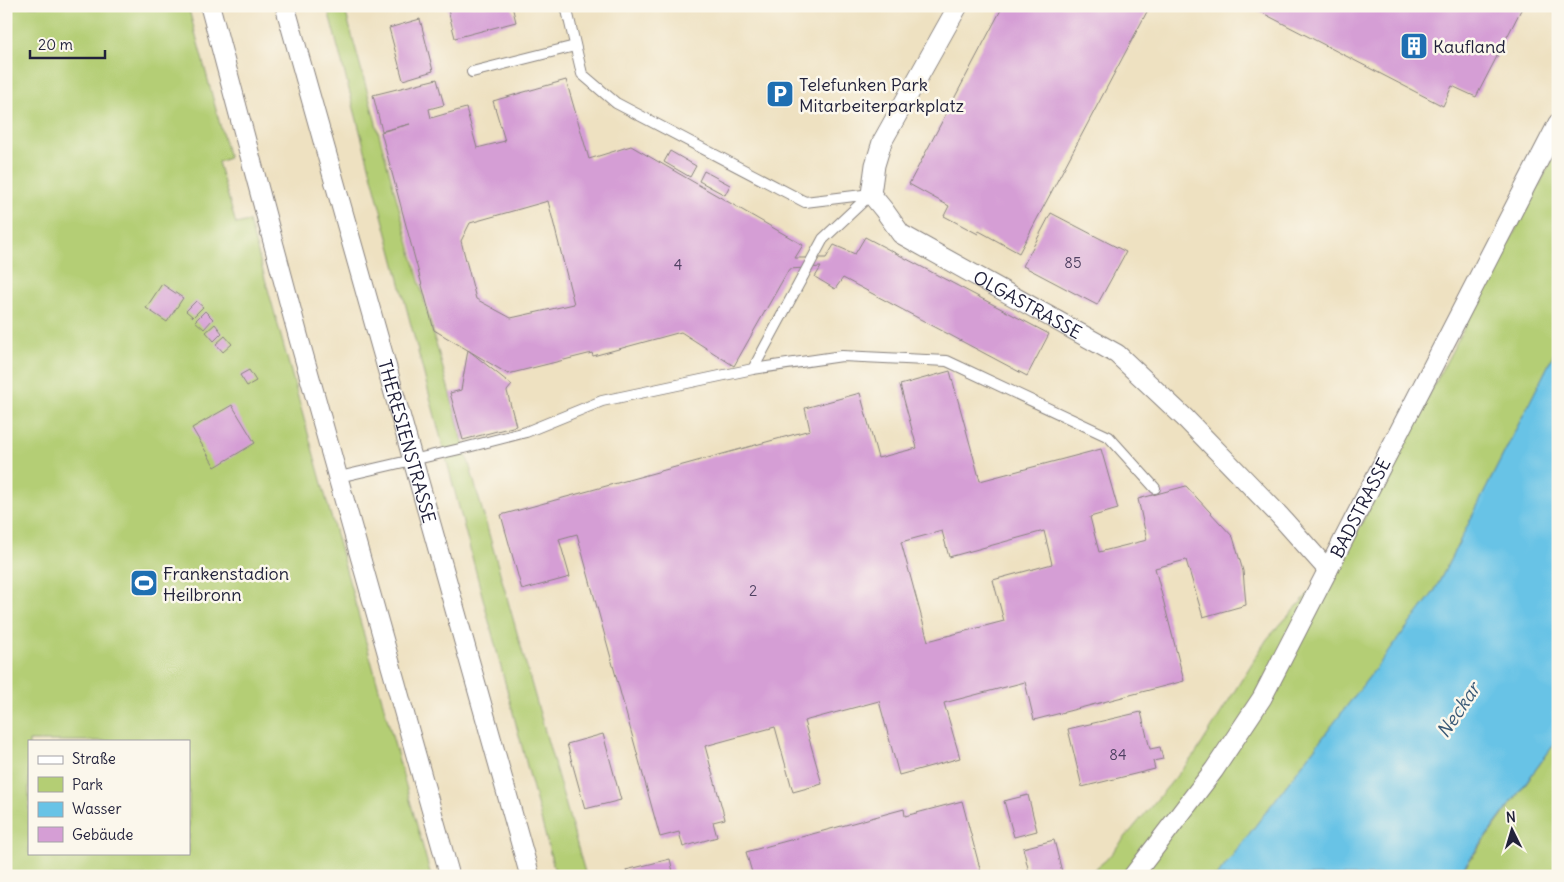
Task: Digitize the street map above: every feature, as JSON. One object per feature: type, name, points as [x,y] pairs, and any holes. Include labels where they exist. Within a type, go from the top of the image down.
[{"type":"street","points":[[210,6],[296,329],[450,876]]},
{"type":"street","name":"THERESIENSTRASSE","points":[[285,6],[530,876]]},
{"type":"street","points":[[871,194],[875,166],[882,142],[958,6]]},
{"type":"street","name":"BADSTRASSE","points":[[1133,876],[1214,770],[1262,698],[1558,123]]},
{"type":"street","name":"OLGASTRASSE","points":[[871,194],[901,234],[1117,354],[1186,419],[1279,515],[1328,570]]},
{"type":"lane","points":[[566,6],[582,74],[616,103],[805,202],[871,194]]},
{"type":"lane","points":[[472,72],[575,46]]},
{"type":"lane","points":[[752,369],[823,239],[871,194]]},
{"type":"lane","points":[[339,477],[526,432],[602,400],[752,369],[842,356],[947,361],[1110,438],[1154,488]]},
{"type":"green space","points":[[6,6],[188,6],[229,158],[218,162],[236,224],[249,221],[431,876],[6,876]]},
{"type":"green space","points":[[327,6],[344,6],[466,453],[586,876],[556,876]]},
{"type":"green space","points":[[1558,149],[1558,346],[1434,592],[1217,876],[1086,876],[1106,860],[1196,753],[1267,639],[1346,553]]},
{"type":"green space","points":[[1558,739],[1558,876],[1457,876],[1468,863]]},
{"type":"water","name":"Neckar","points":[[1558,346],[1558,739],[1457,876],[1217,876],[1434,592]]},
{"type":"building","points":[[447,6],[512,6],[516,22],[455,38]]},
{"type":"building","points":[[1003,6],[1150,6],[1019,253],[979,231],[978,234],[944,216],[949,206],[909,184]]},
{"type":"building","name":"Kaufland","points":[[1249,6],[1523,6],[1476,97],[1452,86],[1443,106]]},
{"type":"building","points":[[420,19],[433,71],[403,80],[389,28]]},
{"type":"building","points":[[437,79],[444,105],[429,109],[431,118],[466,108],[477,148],[505,141],[493,101],[566,80],[589,159],[631,146],[803,245],[795,258],[826,258],[834,245],[855,254],[865,237],[1049,334],[1027,376],[843,278],[835,289],[815,277],[821,267],[789,269],[734,366],[681,332],[593,356],[592,353],[508,374],[434,330],[381,132],[410,124],[382,131],[373,95]],"holes":[[[548,201],[574,304],[511,318],[476,299],[461,241],[470,223]]]},
{"type":"building","points":[[670,151],[696,166],[690,177],[664,162]]},
{"type":"building","points":[[704,171],[730,185],[725,195],[699,181]]},
{"type":"building","points":[[1051,213],[1126,252],[1097,305],[1023,266]]},
{"type":"building","points":[[162,284],[183,298],[167,322],[146,308]]},
{"type":"building","points":[[196,301],[203,307],[193,317],[186,311]]},
{"type":"building","points":[[205,311],[213,319],[204,329],[195,321]]},
{"type":"building","points":[[215,324],[222,333],[214,341],[206,332]]},
{"type":"building","points":[[225,336],[232,344],[223,352],[216,344]]},
{"type":"building","points":[[468,350],[512,385],[507,391],[516,426],[463,440],[450,393],[461,390]]},
{"type":"building","points":[[249,370],[256,381],[247,386],[240,375]]},
{"type":"building","points":[[950,371],[980,481],[1101,449],[1118,509],[1090,517],[1099,552],[1147,540],[1138,499],[1186,486],[1233,537],[1243,571],[1246,605],[1203,617],[1186,560],[1155,568],[1184,681],[1034,720],[1025,682],[944,703],[960,758],[899,775],[879,701],[804,721],[822,784],[793,792],[775,727],[705,746],[725,819],[713,822],[717,837],[683,847],[679,832],[660,837],[577,534],[559,539],[570,577],[522,590],[501,515],[810,430],[805,408],[860,393],[878,458],[917,448],[900,385]],"holes":[[[942,531],[949,557],[1044,531],[1052,564],[993,580],[1004,621],[928,641],[901,542]]]},
{"type":"building","points":[[232,405],[255,443],[215,467],[192,428]]},
{"type":"building","points":[[1141,712],[1150,749],[1160,747],[1163,759],[1153,761],[1155,769],[1082,787],[1068,729]]},
{"type":"building","points":[[603,734],[621,800],[585,809],[567,744]]},
{"type":"building","points":[[1028,795],[1037,831],[1014,837],[1004,801]]},
{"type":"building","points":[[962,801],[982,876],[753,876],[746,852],[904,809],[905,816]]},
{"type":"building","points":[[1054,840],[1063,876],[1030,876],[1023,848]]},
{"type":"building","points":[[670,859],[674,876],[628,876],[626,870]]},
{"type":"place","name":"Kaufland","points":[[1414,46]]},
{"type":"place","name":"Telefunken Park Mitarbeiterparkplatz","points":[[780,94]]},
{"type":"place","name":"Frankenstadion Heilbronn","points":[[144,583]]}]
